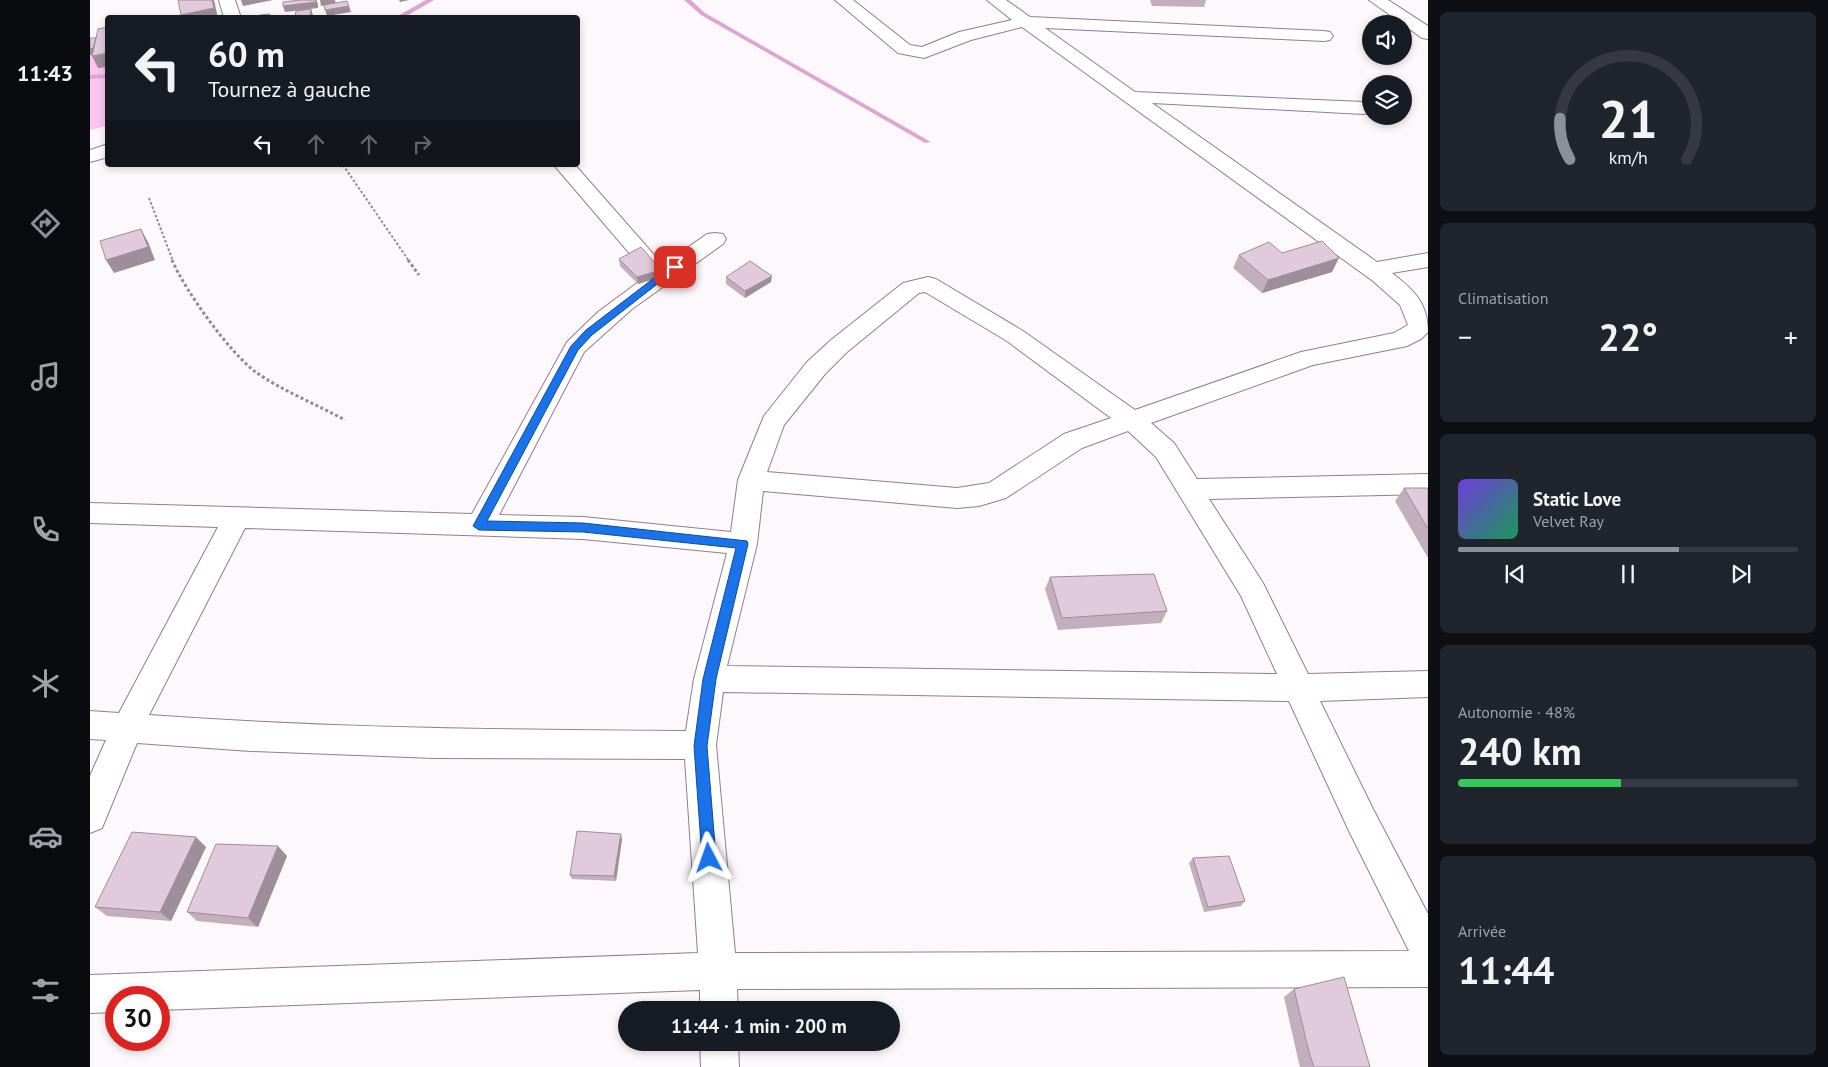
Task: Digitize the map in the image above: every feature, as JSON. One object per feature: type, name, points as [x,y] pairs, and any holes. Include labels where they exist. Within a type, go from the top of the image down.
[{"type":"street","points":[[227,0],[232,15]]},
{"type":"street","points":[[843,0],[904,49],[924,53],[966,36],[1024,22],[1324,36]]},
{"type":"street","points":[[751,480],[957,498],[980,496],[997,491],[1073,441],[1309,358],[1399,340],[1424,327],[1406,297],[1373,270],[995,0]]},
{"type":"street","points":[[1376,0],[1428,34]]},
{"type":"street","points":[[1132,97],[1362,108]]},
{"type":"street","points":[[90,156],[105,151]]},
{"type":"street","points":[[566,167],[661,277]]},
{"type":"street","points":[[479,526],[574,348],[589,332],[715,239]]},
{"type":"street","points":[[1373,270],[1428,260]]},
{"type":"street","points":[[719,1001],[700,746],[709,679],[743,544],[751,480],[773,422],[816,368],[839,346],[911,288],[928,284],[1015,336],[1133,421],[1165,450],[1253,591],[1361,820],[1428,951]]},
{"type":"street","points":[[1190,489],[1428,484]]},
{"type":"street","points":[[90,514],[583,528],[743,544]]},
{"type":"street","points":[[90,817],[101,787],[128,727],[237,518]]},
{"type":"street","points":[[709,679],[1299,688],[1428,684]]},
{"type":"street","points":[[90,725],[251,737],[434,744],[700,746]]},
{"type":"street","points":[[90,994],[718,971],[1428,968]]},
{"type":"street","points":[[719,1051],[720,1067]]},
{"type":"path","points":[[344,167],[419,275]]},
{"type":"path","points":[[149,198],[179,277],[235,352],[257,373],[345,420]]},
{"type":"shaded area","points":[[105,42],[105,126],[90,130],[90,43]]},
{"type":"building","points":[[178,0],[212,0],[214,8],[181,15]]},
{"type":"building","points":[[316,0],[316,2],[283,6],[283,2]]},
{"type":"building","points":[[347,1],[349,6],[325,10],[324,5]]},
{"type":"building","points":[[311,9],[310,15],[295,15],[296,11]]},
{"type":"building","points":[[105,28],[105,54],[92,56],[98,29]]},
{"type":"building","points":[[90,38],[96,38],[93,48],[90,49]]},
{"type":"building","points":[[141,229],[148,247],[106,260],[100,241]]},
{"type":"building","points":[[1322,241],[1339,258],[1268,280],[1239,255],[1269,242],[1282,253]]},
{"type":"building","points":[[641,247],[661,270],[637,277],[619,259]]},
{"type":"building","points":[[750,261],[772,276],[745,291],[726,277]]},
{"type":"building","points":[[1404,488],[1428,488],[1428,529]]},
{"type":"building","points":[[1154,574],[1167,611],[1062,618],[1050,577]]},
{"type":"building","points":[[577,831],[621,834],[614,876],[570,875]]},
{"type":"building","points":[[132,832],[196,837],[160,912],[95,907]]},
{"type":"building","points":[[216,844],[278,846],[248,918],[187,912]]},
{"type":"building","points":[[1229,856],[1245,901],[1208,907],[1193,858]]},
{"type":"building","points":[[1344,977],[1370,1067],[1314,1067],[1294,989]]},
{"type":"waterway","points":[[403,15],[431,0]]},
{"type":"waterway","points":[[687,0],[703,14],[927,142]]},
{"type":"waterway","points":[[90,77],[105,76]]},
{"type":"route","points":[[675,267],[589,332],[574,348],[479,526],[583,528],[743,544],[709,679],[700,746],[709,858]]}]
